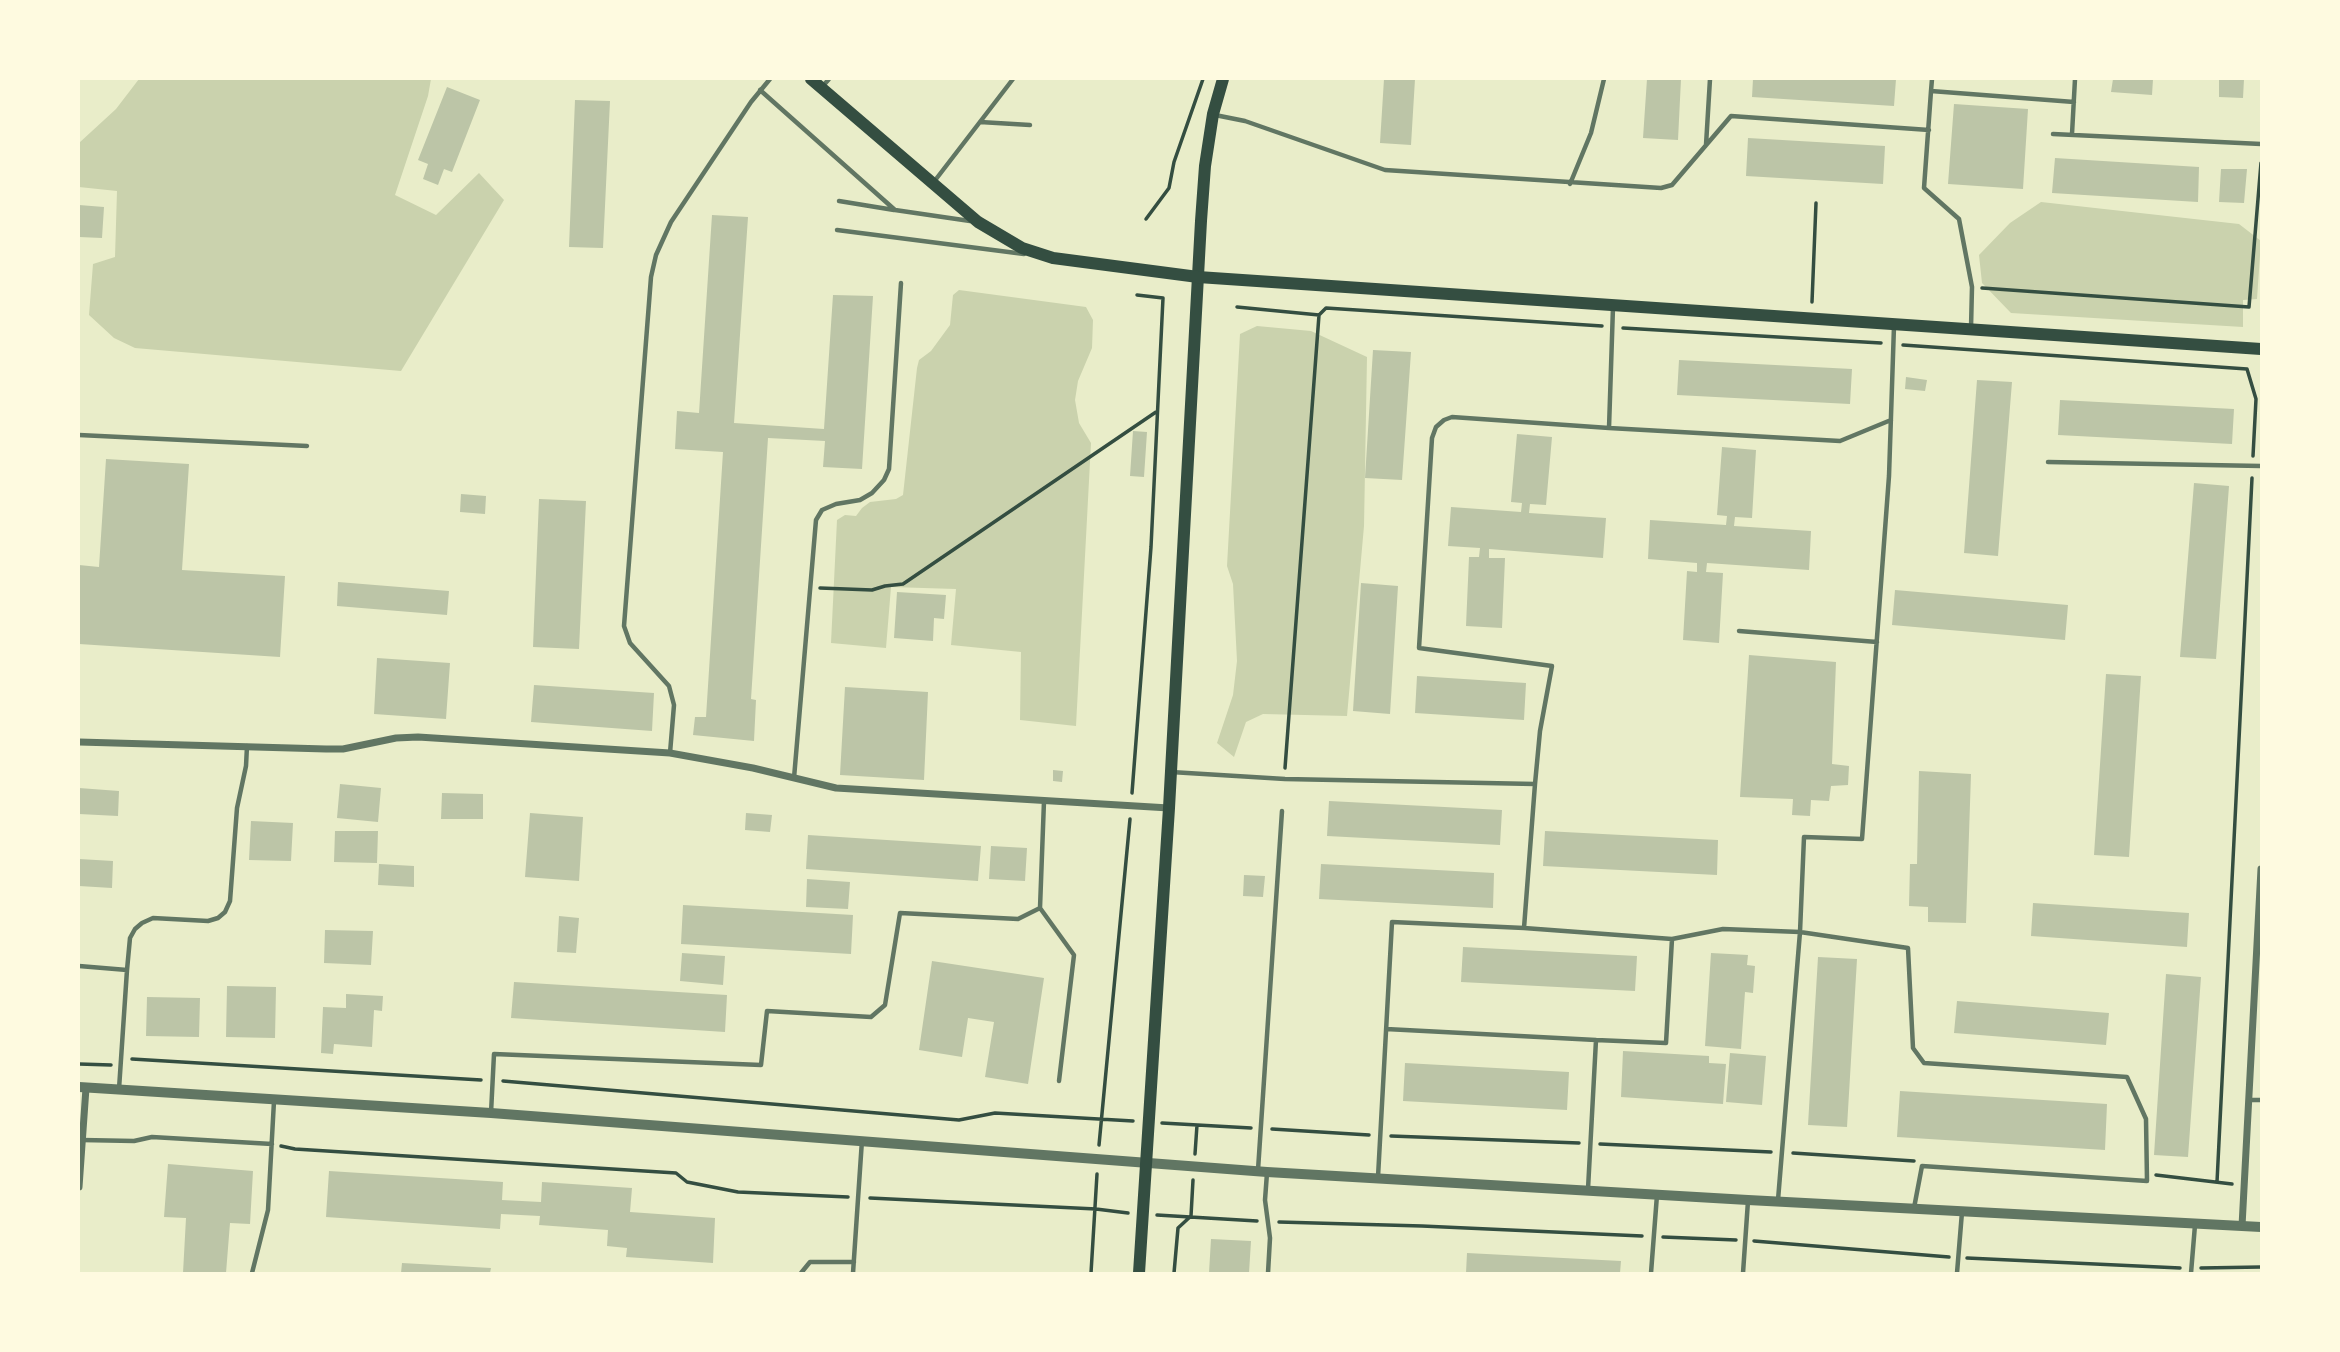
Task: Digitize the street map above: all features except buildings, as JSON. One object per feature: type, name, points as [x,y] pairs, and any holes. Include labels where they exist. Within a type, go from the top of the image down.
[{"type":"main road","points":[[1139,1273],[1169,808],[1205,166],[1213,114],[1223,79]]},
{"type":"main road","points":[[821,82],[978,222],[1022,248],[1053,258],[1198,277],[2261,349]]},
{"type":"street","points":[[79,742],[344,749],[396,738],[418,737],[670,753],[753,768],[836,788],[1169,808]]},
{"type":"street","points":[[2242,1226],[2261,869]]},
{"type":"street","points":[[79,1187],[82,1088],[491,1112],[1263,1172],[2261,1227]]},
{"type":"lane","points":[[670,753],[674,705],[669,686],[630,643],[624,626],[651,277],[656,254],[671,222],[770,79]]},
{"type":"lane","points":[[933,183],[1013,79]]},
{"type":"lane","points":[[1570,184],[1591,133],[1604,79]]},
{"type":"lane","points":[[1706,145],[1710,79]]},
{"type":"lane","points":[[1932,79],[1924,187],[1959,219],[1972,287],[1971,329]]},
{"type":"lane","points":[[2072,134],[2075,79]]},
{"type":"lane","points":[[760,90],[895,211]]},
{"type":"lane","points":[[1931,90],[2074,102]]},
{"type":"lane","points":[[1213,114],[1245,121],[1385,170],[1661,188],[1672,185],[1731,116],[1928,130]]},
{"type":"lane","points":[[980,122],[1030,125]]},
{"type":"lane","points":[[2053,134],[2261,144]]},
{"type":"lane","points":[[839,201],[978,222]]},
{"type":"lane","points":[[836,230],[1053,258]]},
{"type":"lane","points":[[794,778],[816,520],[822,510],[836,504],[860,500],[872,493],[884,480],[889,469],[901,283]]},
{"type":"lane","points":[[1609,428],[1613,306]]},
{"type":"lane","points":[[1778,1201],[1800,932],[1804,837],[1862,839],[1889,476],[1894,325]]},
{"type":"lane","points":[[1524,928],[1540,731],[1552,666],[1419,648],[1432,438],[1436,427],[1452,417],[1840,441],[1891,420]]},
{"type":"lane","points":[[79,435],[307,446]]},
{"type":"lane","points":[[2048,461],[2261,466]]},
{"type":"lane","points":[[1739,631],[1877,642]]},
{"type":"lane","points":[[119,1090],[130,939],[135,929],[153,918],[208,921],[225,912],[230,901],[237,808],[246,766],[247,746]]},
{"type":"lane","points":[[1171,772],[1285,779],[1535,785]]},
{"type":"lane","points":[[1044,800],[1041,908],[1074,955],[1059,1081]]},
{"type":"lane","points":[[1268,1273],[1270,1238],[1261,1128],[1282,811]]},
{"type":"lane","points":[[491,1112],[494,1054],[761,1065],[766,1011],[871,1017],[885,1005],[900,913],[1018,919],[1041,908]]},
{"type":"lane","points":[[1378,1178],[1392,922],[1672,939],[1723,929],[1800,932],[1909,948],[1913,1048],[1924,1063],[2127,1077],[2146,1119],[2147,1181],[1922,1166],[1914,1209]]},
{"type":"lane","points":[[1386,1029],[1666,1043],[1672,939]]},
{"type":"lane","points":[[79,966],[127,970]]},
{"type":"lane","points":[[1588,1190],[1596,1040]]},
{"type":"lane","points":[[252,1273],[268,1210],[274,1098]]},
{"type":"lane","points":[[2249,1100],[2261,1100]]},
{"type":"lane","points":[[82,1140],[134,1141],[152,1137],[272,1144]]},
{"type":"lane","points":[[853,1273],[862,1140]]},
{"type":"lane","points":[[1651,1273],[1657,1194]]},
{"type":"lane","points":[[1743,1273],[1748,1200]]},
{"type":"lane","points":[[1957,1273],[1962,1212]]},
{"type":"lane","points":[[2191,1271],[2195,1224]]},
{"type":"lane","points":[[801,1273],[810,1262],[854,1262]]},
{"type":"path","points":[[1146,219],[1169,188],[1174,162],[1202,79]]},
{"type":"path","points":[[1972,287],[2249,307],[2261,163]]},
{"type":"path","points":[[1810,340],[1816,203]]},
{"type":"path","points":[[79,1064],[105,1066],[134,1059],[493,1080],[959,1120],[995,1113],[1101,1119],[1131,805],[1151,547],[1163,298],[1136,295]]},
{"type":"path","points":[[1237,307],[1319,315]]},
{"type":"path","points":[[1285,779],[1319,315],[1326,308],[2247,369],[2256,399],[2217,1182],[2148,1174]]},
{"type":"path","points":[[809,587],[872,590],[903,584],[1156,412]]},
{"type":"path","points":[[1197,1125],[1916,1161]]},
{"type":"path","points":[[272,1144],[295,1149],[676,1173],[687,1182],[738,1192],[1096,1209],[1091,1273]]},
{"type":"path","points":[[1174,1273],[1178,1228],[1191,1216],[1747,1241],[1958,1258],[2191,1271],[2261,1267]]},
{"type":"green space","points":[[139,79],[431,79],[428,96],[395,195],[436,215],[479,173],[504,200],[401,371],[135,348],[114,338],[89,315],[93,264],[115,257],[117,191],[79,187],[79,143],[116,109]]},
{"type":"green space","points":[[2041,202],[2239,224],[2261,241],[2257,299],[2243,300],[2243,327],[2011,313],[1982,283],[1979,255],[2010,223]]},
{"type":"green space","points":[[959,290],[1086,307],[1093,320],[1092,348],[1078,381],[1075,400],[1079,423],[1091,443],[1076,726],[1020,720],[1021,652],[951,645],[956,589],[891,587],[886,648],[831,643],[837,520],[845,515],[856,516],[870,502],[896,499],[903,495],[919,360],[931,351],[950,325],[953,295]]},
{"type":"green space","points":[[1257,326],[1311,331],[1367,357],[1364,526],[1347,716],[1263,714],[1246,722],[1234,757],[1217,743],[1233,695],[1237,661],[1233,584],[1227,566],[1240,334]]}]
